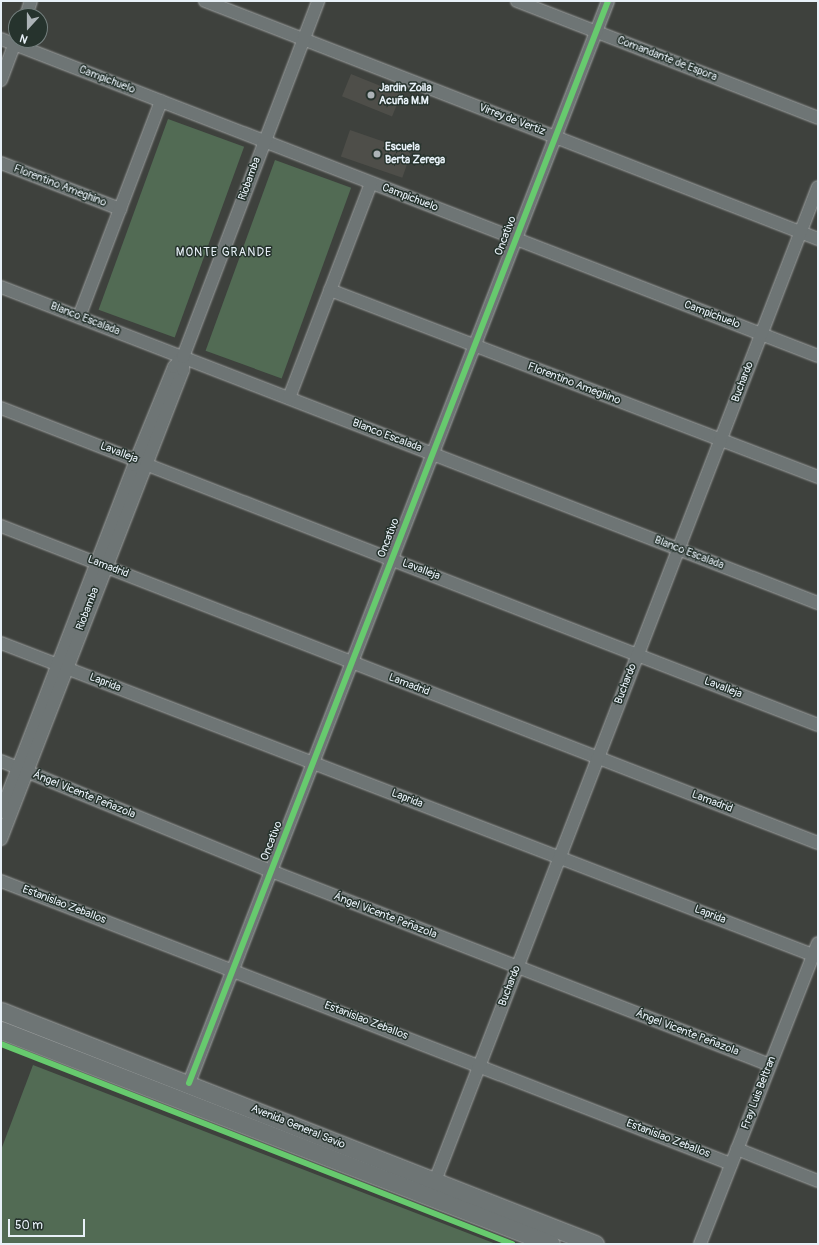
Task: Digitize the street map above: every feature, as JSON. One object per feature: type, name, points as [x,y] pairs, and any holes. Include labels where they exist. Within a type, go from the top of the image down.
[{"type":"main road","name":"Avenida General Savio","points":[[1,1011],[189,1083],[594,1244]]},
{"type":"main road","name":"Avenida General Savio","points":[[1,1030],[551,1244]]},
{"type":"street","name":"Virrey de Vertiz","points":[[205,1],[818,239]]},
{"type":"street","name":"Riobamba","points":[[1,839],[22,769],[140,462],[174,367],[183,357],[318,1]]},
{"type":"street","name":"Comandante de Espora","points":[[517,1],[818,118]]},
{"type":"street","name":"Oncativo","points":[[189,1083],[608,1]]},
{"type":"street","points":[[1,80],[14,48]]},
{"type":"street","name":"Campichuelo","points":[[31,48],[161,101],[818,356]]},
{"type":"street","points":[[79,317],[161,101]]},
{"type":"street","name":"Florentino Ameghino","points":[[1,163],[120,210]]},
{"type":"street","points":[[289,398],[371,182]]},
{"type":"street","name":"Buchardo","points":[[435,1181],[818,187]]},
{"type":"street","name":"Blanco Escalada","points":[[1,287],[818,603]]},
{"type":"street","name":"Florentino Ameghino","points":[[330,290],[818,477]]},
{"type":"street","name":"Lavalleja","points":[[1,408],[818,725]]},
{"type":"street","name":"Lamadrid","points":[[1,526],[818,843]]},
{"type":"street","name":"Laprida","points":[[1,643],[813,955]]},
{"type":"street","name":"Ángel Vicente Peñazola","points":[[1,761],[271,871],[770,1065]]},
{"type":"street","name":"Riobamba","points":[[1,812],[22,769]]},
{"type":"street","name":"Estanislao Zeballos","points":[[1,881],[479,1065],[731,1164]]},
{"type":"street","name":"Fray Luis Beltran","points":[[700,1244],[818,943]]},
{"type":"street","points":[[737,1150],[818,1181]]},
{"type":"shaded area","name":"Jardin Zoila Acuña M.M","points":[[351,74],[401,94],[392,116],[342,96]]},
{"type":"shaded area","name":"Escuela Berta Zerega","points":[[350,130],[411,151],[402,178],[341,156]]},
{"type":"green space","points":[[168,119],[244,147],[175,337],[99,310]]},
{"type":"green space","points":[[275,160],[351,188],[282,378],[206,351]]},
{"type":"green space","points":[[33,1065],[496,1244],[1,1244],[1,1150]]},
{"type":"cycle path","points":[[189,1083],[608,1]]},
{"type":"cycle path","points":[[1,1044],[512,1244]]},
{"type":"place","name":"Jardin Zoila Acuña M.M","points":[[371,95]]},
{"type":"place","name":"Escuela Berta Zerega","points":[[377,154]]},
{"type":"district","name":"MONTE GRANDE","points":[[224,253]]}]
